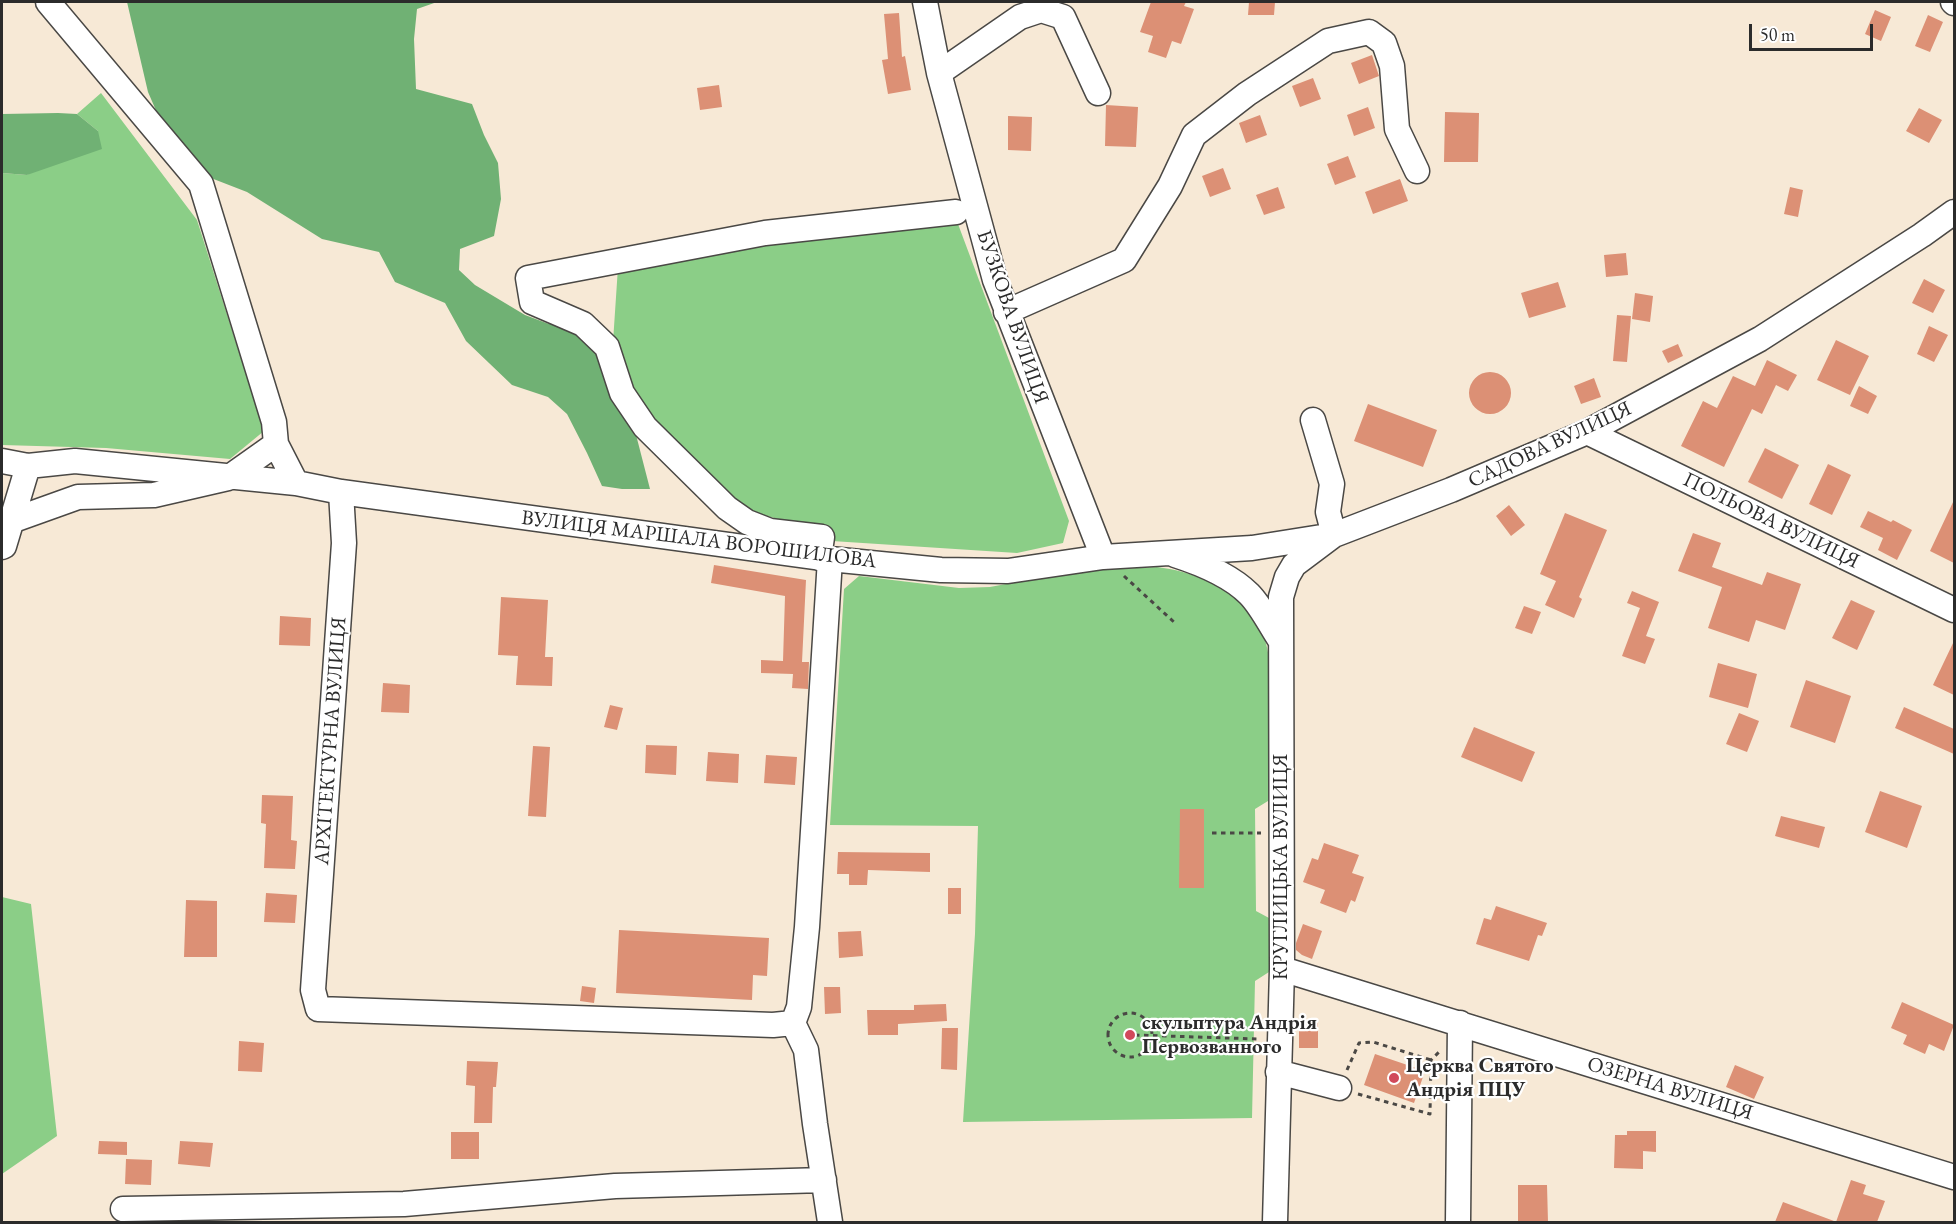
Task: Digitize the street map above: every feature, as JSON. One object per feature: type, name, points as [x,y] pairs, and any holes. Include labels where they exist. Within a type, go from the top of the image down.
[{"type":"street","points":[[48,2],[201,183],[274,422],[276,444],[296,483]]},
{"type":"street","name":"БУЗКОВА ВУЛИЦЯ","points":[[925,2],[939,73],[995,280],[1103,557]]},
{"type":"street","points":[[939,73],[1020,17],[1041,10],[1063,17],[1098,93]]},
{"type":"street","points":[[1006,312],[1124,260],[1170,186],[1194,135],[1247,94],[1328,41],[1369,32],[1384,44],[1392,66],[1397,129],[1417,171]]},
{"type":"street","points":[[830,1222],[806,1050],[793,1023],[799,1007],[807,927],[824,558],[822,537],[770,531],[747,522],[727,508],[645,427],[622,393],[607,347],[583,324],[532,302],[528,278],[765,233],[956,212]]},
{"type":"street","name":"САДОВА ВУЛИЦЯ","points":[[1103,557],[1252,548],[1334,535],[1451,490],[1587,432],[1760,339],[1954,212]]},
{"type":"street","points":[[1313,420],[1332,484],[1328,512],[1334,535]]},
{"type":"street","name":"ПОЛЬОВА ВУЛИЦЯ","points":[[1587,432],[1954,610]]},
{"type":"street","points":[[11,521],[78,497],[154,495],[228,477],[276,444]]},
{"type":"street","name":"ВУЛИЦЯ МАРШАЛА ВОРОШИЛОВА","points":[[2,460],[28,466],[75,461],[296,483],[341,492],[824,558],[941,570],[1008,571],[1103,557]]},
{"type":"street","points":[[2,548],[28,466]]},
{"type":"street","name":"АРХІТЕКТУРНА ВУЛИЦЯ","points":[[341,492],[345,543],[313,990],[318,1009],[793,1023]]},
{"type":"street","name":"КРУГЛИЦЬКА ВУЛИЦЯ","points":[[1275,1222],[1282,969],[1281,597],[1287,577],[1294,565],[1334,535]]},
{"type":"street","points":[[1167,552],[1196,562],[1227,578],[1249,594],[1280,640]]},
{"type":"street","name":"ОЗЕРНА ВУЛИЦЯ","points":[[1282,969],[1954,1177]]},
{"type":"street","points":[[1458,1222],[1460,1023]]},
{"type":"street","points":[[1278,1072],[1339,1089]]},
{"type":"street","points":[[123,1209],[404,1204],[615,1186],[824,1180]]},
{"type":"path","points":[[1103,557],[1175,623]]},
{"type":"path","points":[[1212,833],[1281,834]]},
{"type":"path","points":[[1130,1013],[1144,1018],[1149,1024],[1152,1035],[1144,1053],[1130,1058],[1116,1053],[1108,1039],[1111,1024],[1122,1015],[1130,1013]]},
{"type":"path","points":[[1135,1035],[1279,1040]]},
{"type":"path","points":[[1374,1042],[1431,1060],[1430,1114],[1339,1089],[1359,1043],[1374,1042]]},
{"type":"green space","points":[[127,2],[437,2],[417,9],[414,39],[416,89],[472,104],[498,163],[501,199],[494,236],[460,249],[459,270],[475,285],[525,315],[549,324],[572,325],[598,348],[604,377],[634,427],[650,489],[602,486],[567,414],[548,397],[512,385],[466,341],[445,303],[395,282],[379,252],[322,239],[247,192],[198,173],[161,122],[148,92]]},
{"type":"green space","points":[[101,93],[197,220],[264,431],[230,459],[106,448],[2,445],[2,173],[27,175],[98,131],[77,114]]},
{"type":"green space","points":[[2,114],[77,114],[98,131],[102,149],[27,175],[2,173]]},
{"type":"green space","points":[[958,224],[1069,521],[1063,543],[1017,553],[832,541],[824,531],[740,509],[631,401],[613,342],[618,267],[743,248]]},
{"type":"green space","points":[[1157,567],[1195,576],[1230,593],[1256,621],[1265,638],[1269,658],[1268,801],[1255,809],[1256,911],[1269,918],[1269,972],[1255,981],[1252,1118],[963,1122],[975,934],[978,826],[830,825],[844,589],[859,576],[959,588],[990,587],[1075,571]]},
{"type":"green space","points":[[2,897],[31,904],[57,1136],[2,1174]]},
{"type":"building","points":[[1151,2],[1186,2],[1184,6],[1194,9],[1181,44],[1172,41],[1166,58],[1148,52],[1153,36],[1140,32]]},
{"type":"building","points":[[1249,2],[1275,2],[1274,15],[1248,15]]},
{"type":"building","points":[[1875,10],[1891,17],[1881,41],[1865,34]]},
{"type":"building","points":[[899,13],[902,57],[905,56],[911,90],[888,94],[882,60],[888,59],[884,14]]},
{"type":"building","points":[[1928,15],[1943,22],[1930,52],[1915,46]]},
{"type":"building","points":[[1372,55],[1379,76],[1359,84],[1351,63]]},
{"type":"building","points":[[1313,78],[1321,99],[1300,107],[1292,86]]},
{"type":"building","points":[[719,85],[722,107],[700,110],[697,88]]},
{"type":"building","points":[[1106,105],[1138,107],[1136,147],[1105,146]]},
{"type":"building","points":[[1368,107],[1375,128],[1354,136],[1347,115]]},
{"type":"building","points":[[1919,108],[1942,120],[1929,143],[1906,131]]},
{"type":"building","points":[[1445,112],[1479,113],[1478,162],[1444,162]]},
{"type":"building","points":[[1260,115],[1267,135],[1246,143],[1239,123]]},
{"type":"building","points":[[1008,116],[1032,117],[1031,151],[1008,150]]},
{"type":"building","points":[[1348,156],[1356,177],[1335,185],[1327,164]]},
{"type":"building","points":[[1223,168],[1231,189],[1210,197],[1202,176]]},
{"type":"building","points":[[1400,179],[1408,201],[1373,214],[1365,192]]},
{"type":"building","points":[[1278,187],[1285,208],[1264,215],[1256,195]]},
{"type":"building","points":[[1790,187],[1803,190],[1798,217],[1784,214]]},
{"type":"building","points":[[1626,253],[1628,275],[1606,277],[1604,255]]},
{"type":"building","points":[[1924,279],[1945,290],[1933,313],[1912,303]]},
{"type":"building","points":[[1558,282],[1566,307],[1529,318],[1521,293]]},
{"type":"building","points":[[1635,293],[1653,296],[1650,322],[1632,319]]},
{"type":"building","points":[[1617,315],[1631,316],[1627,362],[1613,361]]},
{"type":"building","points":[[1929,326],[1948,335],[1934,362],[1917,354]]},
{"type":"building","points":[[1836,340],[1869,356],[1850,395],[1817,380]]},
{"type":"building","points":[[1678,344],[1683,356],[1668,363],[1662,351]]},
{"type":"building","points":[[1767,360],[1797,375],[1788,391],[1776,385],[1762,414],[1752,409],[1724,467],[1681,446],[1703,401],[1717,408],[1733,376],[1755,386]]},
{"type":"building","points":[[1490,372],[1498,373],[1505,378],[1510,385],[1510,401],[1505,408],[1498,413],[1490,414],[1482,413],[1475,408],[1470,401],[1469,393],[1470,385],[1475,378],[1482,373]]},
{"type":"building","points":[[1594,378],[1601,397],[1581,404],[1574,386]]},
{"type":"building","points":[[1859,386],[1877,396],[1868,414],[1850,406]]},
{"type":"building","points":[[1368,404],[1437,430],[1423,467],[1354,441]]},
{"type":"building","points":[[1765,448],[1799,465],[1782,499],[1748,482]]},
{"type":"building","points":[[1828,464],[1851,475],[1832,515],[1809,504]]},
{"type":"building","points":[[1954,500],[1954,563],[1930,551]]},
{"type":"building","points":[[1509,505],[1525,525],[1511,536],[1496,516]]},
{"type":"building","points":[[1868,511],[1912,530],[1897,560],[1878,550],[1883,538],[1860,527]]},
{"type":"building","points":[[1565,513],[1607,530],[1579,597],[1582,599],[1574,618],[1545,605],[1556,581],[1540,574]]},
{"type":"building","points":[[1693,533],[1721,543],[1712,567],[1762,585],[1767,572],[1801,584],[1785,630],[1756,620],[1749,642],[1708,628],[1722,587],[1678,571]]},
{"type":"building","points":[[714,565],[806,580],[802,662],[809,662],[808,689],[792,688],[793,674],[761,673],[761,660],[783,661],[785,596],[711,583]]},
{"type":"building","points":[[1632,591],[1659,602],[1646,636],[1655,639],[1645,664],[1622,656],[1640,608],[1627,603]]},
{"type":"building","points":[[501,597],[548,600],[545,657],[553,657],[552,686],[516,685],[518,656],[498,655]]},
{"type":"building","points":[[1851,600],[1875,611],[1857,650],[1832,638]]},
{"type":"building","points":[[1524,606],[1541,612],[1532,634],[1515,628]]},
{"type":"building","points":[[280,616],[311,618],[310,646],[279,645]]},
{"type":"building","points":[[1954,641],[1954,695],[1933,685]]},
{"type":"building","points":[[1718,663],[1757,674],[1748,708],[1709,697]]},
{"type":"building","points":[[1806,680],[1851,696],[1835,743],[1790,727]]},
{"type":"building","points":[[383,683],[410,685],[409,713],[381,712]]},
{"type":"building","points":[[610,705],[623,708],[617,730],[604,727]]},
{"type":"building","points":[[1904,707],[1954,729],[1954,754],[1895,728]]},
{"type":"building","points":[[1739,713],[1759,721],[1747,752],[1726,744]]},
{"type":"building","points":[[1474,727],[1535,752],[1522,782],[1461,757]]},
{"type":"building","points":[[646,745],[677,746],[676,775],[645,773]]},
{"type":"building","points":[[533,746],[550,747],[546,817],[528,816]]},
{"type":"building","points":[[708,752],[739,754],[738,783],[706,781]]},
{"type":"building","points":[[766,755],[797,757],[795,785],[764,783]]},
{"type":"building","points":[[1880,791],[1922,806],[1907,848],[1865,832]]},
{"type":"building","points":[[262,795],[293,796],[291,840],[297,841],[295,869],[264,868],[266,824],[261,823]]},
{"type":"building","points":[[1180,809],[1204,809],[1204,888],[1179,888]]},
{"type":"building","points":[[1781,816],[1825,827],[1819,848],[1775,836]]},
{"type":"building","points":[[1324,843],[1359,855],[1352,873],[1364,877],[1355,902],[1351,900],[1346,913],[1320,903],[1325,890],[1303,882],[1312,858],[1318,860]]},
{"type":"building","points":[[838,852],[930,853],[930,872],[868,870],[867,885],[849,885],[849,874],[837,874]]},
{"type":"building","points":[[948,888],[961,888],[961,914],[948,914]]},
{"type":"building","points":[[266,893],[297,895],[295,923],[264,922]]},
{"type":"building","points":[[186,900],[217,901],[217,957],[184,957]]},
{"type":"building","points":[[1496,906],[1547,923],[1542,936],[1538,935],[1529,961],[1476,944],[1484,918],[1491,920]]},
{"type":"building","points":[[1303,924],[1322,931],[1312,959],[1296,950],[1296,943]]},
{"type":"building","points":[[619,930],[769,938],[767,976],[753,975],[752,1000],[616,993]]},
{"type":"building","points":[[861,931],[863,956],[839,958],[838,932]]},
{"type":"building","points":[[582,986],[596,988],[594,1003],[580,1001]]},
{"type":"building","points":[[824,987],[840,987],[841,1013],[825,1014]]},
{"type":"building","points":[[1902,1002],[1954,1025],[1944,1051],[1929,1044],[1925,1054],[1903,1044],[1907,1035],[1891,1028]]},
{"type":"building","points":[[946,1004],[947,1021],[898,1024],[898,1035],[868,1035],[867,1010],[914,1010],[914,1005]]},
{"type":"building","points":[[1299,1023],[1318,1023],[1318,1048],[1299,1048]]},
{"type":"building","points":[[942,1028],[958,1028],[957,1070],[941,1069]]},
{"type":"building","points":[[239,1041],[264,1043],[262,1072],[238,1071]]},
{"type":"building","name":"Церква Святого Андрія ПЦУ","points":[[1375,1054],[1425,1071],[1414,1103],[1364,1085]]},
{"type":"building","points":[[467,1061],[498,1062],[496,1087],[493,1087],[492,1123],[474,1123],[475,1086],[466,1085]]},
{"type":"building","points":[[1735,1065],[1764,1077],[1754,1099],[1726,1087]]},
{"type":"building","points":[[1627,1131],[1656,1131],[1656,1152],[1643,1151],[1643,1169],[1614,1168],[1615,1135],[1627,1135]]},
{"type":"building","points":[[451,1132],[479,1132],[479,1159],[451,1159]]},
{"type":"building","points":[[99,1141],[127,1142],[127,1155],[98,1154]]},
{"type":"building","points":[[180,1141],[213,1143],[210,1167],[178,1164]]},
{"type":"building","points":[[126,1159],[152,1160],[151,1185],[125,1184]]},
{"type":"building","points":[[1851,1180],[1866,1185],[1863,1194],[1885,1201],[1877,1222],[1836,1222]]},
{"type":"building","points":[[1518,1185],[1547,1185],[1548,1222],[1518,1222]]},
{"type":"building","points":[[1783,1202],[1834,1221],[1834,1222],[1775,1222]]},
{"type":"place","name":"скульптура Андрія Первозванного","points":[[1130,1035]]},
{"type":"place","name":"Церква Святого Андрія ПЦУ","points":[[1394,1078]]}]
